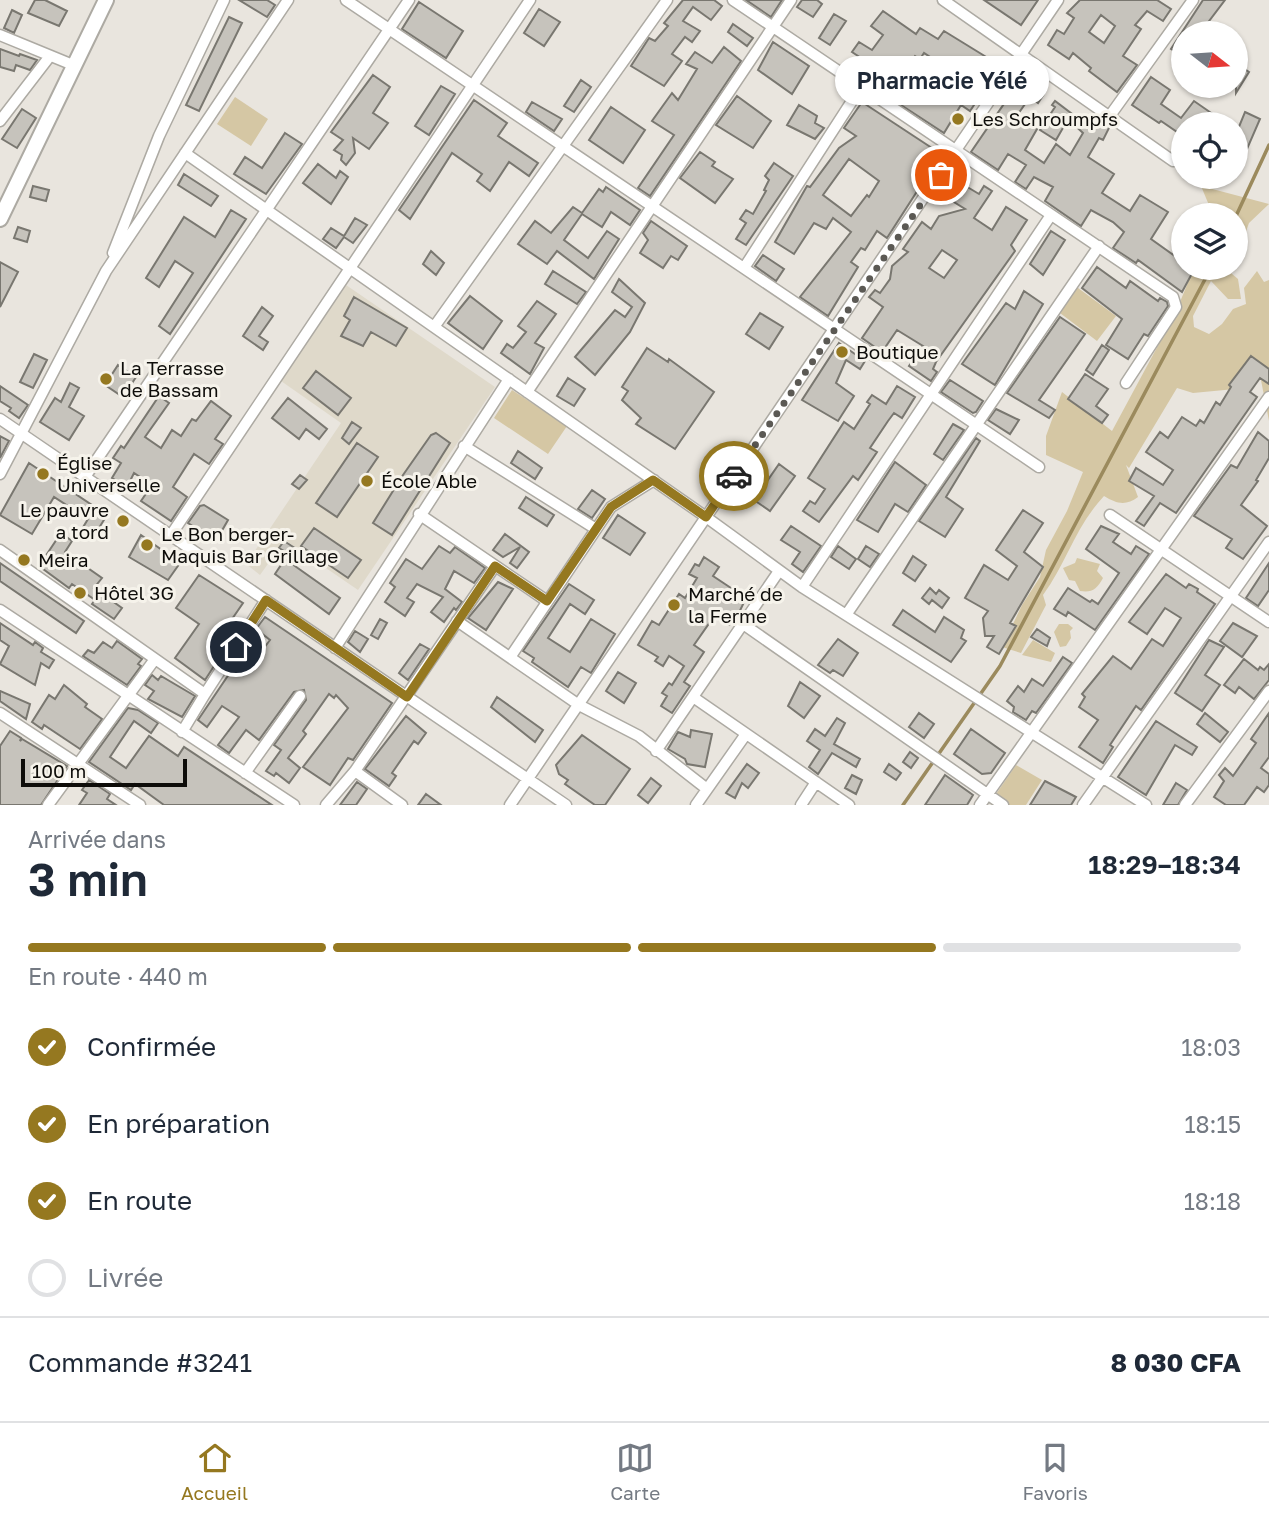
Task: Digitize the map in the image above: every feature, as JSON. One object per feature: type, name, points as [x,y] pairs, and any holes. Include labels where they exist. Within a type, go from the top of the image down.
[{"type":"street","points":[[0,219],[106,0]]},
{"type":"street","points":[[0,474],[106,271],[159,136],[224,0]]},
{"type":"street","points":[[106,271],[288,0]]},
{"type":"street","points":[[346,0],[1039,467]]},
{"type":"street","points":[[85,477],[409,0]]},
{"type":"street","points":[[171,536],[530,0]]},
{"type":"street","points":[[434,327],[667,0]]},
{"type":"street","points":[[733,0],[1099,246],[1176,301],[1175,307],[1126,383]]},
{"type":"street","points":[[527,392],[791,0]]},
{"type":"street","points":[[943,0],[1171,160]]},
{"type":"street","points":[[510,805],[834,328],[957,153],[1058,0]]},
{"type":"street","points":[[1109,117],[1193,0]]},
{"type":"street","points":[[0,35],[74,65]]},
{"type":"street","points":[[0,121],[50,56]]},
{"type":"street","points":[[744,268],[861,87]]},
{"type":"street","points":[[185,153],[802,587],[1146,805]]},
{"type":"street","points":[[802,587],[1051,215]]},
{"type":"street","points":[[846,615],[975,423],[1099,246]]},
{"type":"street","points":[[335,648],[419,514],[509,379]]},
{"type":"street","points":[[980,805],[1269,397]]},
{"type":"street","points":[[0,419],[566,805]]},
{"type":"street","points":[[464,446],[596,529]]},
{"type":"street","points":[[511,656],[596,529],[618,501],[653,480]]},
{"type":"street","points":[[419,514],[547,601]]},
{"type":"street","points":[[1111,514],[1269,622]]},
{"type":"street","points":[[1083,805],[1269,542]]},
{"type":"street","points":[[0,550],[205,694]]},
{"type":"street","points":[[326,805],[355,771],[495,566]]},
{"type":"street","points":[[656,751],[779,571]]},
{"type":"street","points":[[182,732],[266,600]]},
{"type":"street","points":[[0,610],[293,805]]},
{"type":"street","points":[[457,621],[579,705],[624,727],[707,789]]},
{"type":"street","points":[[743,624],[1003,805]]},
{"type":"street","points":[[48,805],[155,659]]},
{"type":"street","points":[[1185,805],[1269,691]]},
{"type":"street","points":[[245,773],[300,696]]},
{"type":"street","points":[[693,697],[849,805]]},
{"type":"street","points":[[0,713],[140,805]]},
{"type":"street","points":[[696,805],[746,734]]},
{"type":"street","points":[[355,771],[402,805]]},
{"type":"street","points":[[801,805],[816,782]]},
{"type":"shaded area","points":[[235,97],[268,119],[251,146],[217,124]]},
{"type":"shaded area","points":[[1202,189],[1212,189],[1269,204],[1248,226],[1248,203],[1208,203]]},
{"type":"shaded area","points":[[1257,271],[1264,282],[1269,280],[1269,421],[1259,370],[1235,389],[1193,393],[1177,388],[1129,468],[1126,465],[1138,497],[1121,503],[1104,496],[1078,532],[1043,595],[1046,605],[1021,653],[1002,647],[1022,605],[1040,577],[1046,550],[1067,511],[1083,472],[1046,455],[1046,436],[1062,392],[1112,431],[1175,314],[1189,280],[1238,280],[1241,299],[1228,299],[1211,281],[1193,316],[1194,327],[1209,334],[1222,324],[1233,309],[1246,304],[1244,288]]},
{"type":"shaded area","name":"École Able","points":[[346,285],[495,387],[358,590],[285,540],[260,575],[246,564],[341,423],[281,381]]},
{"type":"shaded area","points":[[1074,285],[1116,316],[1097,341],[1056,310]]},
{"type":"shaded area","points":[[512,390],[567,426],[548,454],[494,418]]},
{"type":"shaded area","points":[[1077,558],[1100,564],[1097,571],[1103,578],[1094,589],[1080,591],[1075,581],[1069,580],[1063,568],[1075,563]]},
{"type":"shaded area","points":[[1059,624],[1068,624],[1073,628],[1066,646],[1060,647],[1054,632]]},
{"type":"shaded area","points":[[1033,640],[1055,653],[1051,662],[1022,655]]},
{"type":"shaded area","points":[[1016,765],[1042,780],[1026,805],[1005,805],[994,797]]},
{"type":"building","points":[[35,0],[45,0],[67,11],[59,26],[28,13]]},
{"type":"building","points":[[239,0],[267,0],[275,5],[267,17]]},
{"type":"building","points":[[683,0],[714,0],[722,6],[711,20],[693,7],[683,21],[700,31],[692,42],[685,37],[672,54],[682,61],[664,86],[631,66],[649,38],[655,41],[668,26],[664,23]]},
{"type":"building","points":[[746,0],[782,0],[771,17]]},
{"type":"building","points":[[802,0],[817,0],[822,4],[813,17],[797,7]]},
{"type":"building","points":[[984,0],[1038,0],[1021,25]]},
{"type":"building","points":[[1080,0],[1157,0],[1171,9],[1163,21],[1147,11],[1135,25],[1141,29],[1123,56],[1137,65],[1117,92],[1089,71],[1091,68],[1073,53],[1069,59],[1048,45],[1057,30],[1064,34],[1074,18],[1067,13]],"holes":[[[1101,15],[1115,26],[1104,43],[1089,32]]]},
{"type":"building","points":[[1203,0],[1225,0],[1209,21],[1189,21]]},
{"type":"building","points":[[419,2],[463,31],[446,58],[402,29]]},
{"type":"building","points":[[539,9],[560,22],[544,46],[524,33]]},
{"type":"building","points":[[12,10],[22,15],[14,33],[4,28]]},
{"type":"building","points":[[883,11],[916,34],[920,28],[938,39],[944,31],[996,63],[976,94],[980,96],[970,111],[961,105],[944,133],[895,101],[903,87],[922,99],[927,95],[935,100],[954,73],[924,53],[920,59],[915,56],[899,83],[852,52],[859,42],[872,50],[883,35],[871,26]]},
{"type":"building","points":[[834,14],[846,21],[830,45],[819,38]]},
{"type":"building","points":[[229,17],[242,23],[199,111],[186,105]]},
{"type":"building","points":[[733,24],[753,38],[747,46],[728,32]]},
{"type":"building","points":[[773,42],[809,66],[792,94],[758,70]]},
{"type":"building","points":[[724,47],[741,61],[650,196],[638,188],[674,135],[652,121],[672,93],[678,100],[697,69],[686,64],[695,52],[712,63]]},
{"type":"building","points":[[0,49],[37,60],[30,70],[16,65],[14,71],[0,67]]},
{"type":"building","points":[[1030,70],[1041,78],[1035,87],[1044,94],[1038,103],[1030,97],[1016,117],[1037,129],[1025,150],[1044,163],[1056,144],[1070,155],[1083,133],[1068,119],[1056,140],[1040,130],[1055,107],[1052,105],[1055,101],[1092,129],[1098,119],[1110,126],[1103,140],[1099,138],[1088,157],[1114,174],[1102,193],[1130,211],[1140,195],[1168,212],[1151,239],[1171,253],[1171,280],[1188,280],[1182,292],[1138,260],[1136,263],[1113,248],[1124,232],[1113,222],[1091,210],[1081,226],[1045,201],[1053,187],[1034,177],[1026,189],[1015,182],[1026,165],[1008,154],[998,170],[971,152],[1021,79],[1023,80]]},
{"type":"building","points":[[373,75],[390,87],[373,113],[388,123],[369,149],[353,138],[355,153],[346,165],[341,160],[342,155],[334,150],[343,140],[331,132]]},
{"type":"building","points":[[1151,77],[1170,90],[1161,104],[1172,112],[1171,128],[1161,121],[1159,123],[1132,105]]},
{"type":"building","points":[[581,80],[591,87],[574,112],[564,106]]},
{"type":"building","points":[[441,86],[455,94],[429,135],[415,126]]},
{"type":"building","points":[[737,96],[771,121],[753,148],[716,125]]},
{"type":"building","points":[[474,100],[507,123],[498,136],[538,163],[529,176],[509,162],[490,191],[477,181],[482,174],[452,153],[410,219],[399,210]]},
{"type":"building","points":[[1194,101],[1210,112],[1186,112]]},
{"type":"building","points":[[532,102],[562,119],[554,131],[526,112]]},
{"type":"building","points":[[862,102],[941,154],[887,238],[877,231],[865,250],[861,248],[851,262],[858,267],[828,316],[800,297],[851,232],[833,218],[826,229],[814,223],[794,254],[775,242],[807,186],[810,187],[839,148],[856,136],[844,128]],"holes":[[[849,159],[879,181],[869,197],[867,195],[851,216],[823,195]]]},
{"type":"building","points":[[799,105],[817,116],[815,123],[824,128],[815,139],[787,125]]},
{"type":"building","points":[[611,107],[645,130],[623,163],[589,140]]},
{"type":"building","points":[[22,109],[36,118],[17,148],[2,139]]},
{"type":"building","points":[[1248,113],[1260,119],[1248,147]]},
{"type":"building","points":[[285,133],[302,144],[266,194],[234,174],[245,157],[262,168]]},
{"type":"building","points":[[700,152],[715,162],[712,166],[733,179],[715,203],[680,178]]},
{"type":"building","points":[[774,163],[793,176],[746,245],[736,239],[746,223],[740,219],[746,210],[753,214],[766,191],[764,190],[769,180],[765,176]]},
{"type":"building","points":[[318,164],[336,178],[340,171],[348,177],[331,204],[303,183]]},
{"type":"building","points":[[184,174],[218,196],[211,206],[178,185]]},
{"type":"building","points":[[959,182],[979,194],[984,186],[992,191],[974,218],[992,230],[1006,207],[1027,220],[1011,245],[1015,251],[936,362],[933,369],[937,372],[931,381],[909,366],[923,346],[897,330],[882,352],[862,338],[883,307],[869,297],[875,290],[880,293],[890,279],[892,266],[908,252],[903,249],[922,222],[931,229],[939,216],[965,209],[949,199]],"holes":[[[942,250],[957,260],[944,278],[929,268]]]},
{"type":"building","points":[[33,186],[49,190],[46,201],[30,197]]},
{"type":"building","points":[[606,187],[640,210],[630,225],[611,212],[602,227],[582,214],[564,240],[588,258],[607,231],[619,239],[594,279],[557,251],[547,264],[518,244],[535,221],[551,233],[573,207],[582,213],[599,189],[603,192]]},
{"type":"building","points":[[231,210],[246,219],[170,334],[159,326],[193,273],[175,261],[159,287],[146,278],[184,217],[215,237]]},
{"type":"building","points":[[355,218],[367,225],[353,243],[344,237],[336,248],[323,239],[331,228],[344,236]]},
{"type":"building","points":[[651,221],[687,246],[678,260],[671,256],[663,268],[640,253],[648,240],[643,233]]},
{"type":"building","points":[[18,227],[30,231],[27,242],[14,238]]},
{"type":"building","points":[[1051,231],[1065,240],[1043,275],[1030,264]]},
{"type":"building","points":[[431,251],[444,263],[436,275],[423,264]]},
{"type":"building","points":[[763,255],[784,269],[776,281],[755,266]]},
{"type":"building","points":[[0,262],[18,272],[0,307]]},
{"type":"building","points":[[1097,267],[1126,288],[1130,281],[1158,301],[1160,298],[1167,302],[1168,306],[1148,336],[1144,334],[1128,359],[1106,345],[1122,319],[1082,288]]},
{"type":"building","points":[[553,271],[586,292],[577,304],[545,284]]},
{"type":"building","points":[[619,279],[645,303],[630,332],[595,375],[575,357],[615,310],[625,317],[632,307],[612,292]]},
{"type":"building","points":[[1024,291],[1043,304],[995,385],[962,364],[1006,303],[1015,309]]},
{"type":"building","points":[[470,296],[502,321],[483,349],[448,323]]},
{"type":"building","points":[[354,297],[407,328],[396,346],[371,332],[363,346],[341,336],[350,320],[344,316]]},
{"type":"building","points":[[537,301],[556,314],[535,343],[544,348],[530,374],[501,353],[507,344],[513,348],[526,332],[518,326]]},
{"type":"building","points":[[262,307],[273,316],[259,336],[268,342],[263,350],[243,336]]},
{"type":"building","points":[[760,313],[783,327],[769,349],[746,334]]},
{"type":"building","points":[[1060,317],[1085,334],[1039,400],[1055,410],[1049,418],[1007,393]]},
{"type":"building","points":[[839,343],[865,361],[860,369],[846,360],[836,383],[854,396],[838,421],[802,400]]},
{"type":"building","points":[[1102,345],[1109,350],[1093,375],[1086,370]]},
{"type":"building","points":[[647,348],[668,362],[669,359],[714,392],[675,449],[636,424],[641,418],[622,400],[628,391],[622,387]]},
{"type":"building","points":[[34,354],[47,360],[33,388],[20,382]]},
{"type":"building","points":[[1251,356],[1269,369],[1269,384],[1260,378],[1250,392],[1257,397],[1176,513],[1160,503],[1144,526],[1136,521],[1154,496],[1129,481],[1136,468],[1163,485],[1173,470],[1146,452],[1160,432],[1168,438],[1182,417],[1196,426],[1200,420],[1204,423],[1216,402],[1220,405],[1231,387],[1229,385]]},
{"type":"building","points":[[118,365],[136,377],[123,397],[105,385]]},
{"type":"building","points":[[316,371],[351,398],[338,415],[303,388]]},
{"type":"building","points":[[1085,374],[1108,389],[1096,406],[1108,415],[1102,423],[1068,399]]},
{"type":"building","points":[[568,378],[585,389],[574,406],[557,396]]},
{"type":"building","points":[[950,380],[983,401],[976,412],[973,413],[941,392]]},
{"type":"building","points":[[70,383],[79,388],[69,407],[84,416],[69,440],[40,422],[55,398],[61,402]]},
{"type":"building","points":[[0,386],[28,405],[19,418],[9,411],[11,408],[0,401]]},
{"type":"building","points":[[897,386],[915,397],[902,418],[894,413],[870,448],[877,452],[858,480],[853,476],[819,522],[803,511],[810,501],[815,504],[825,489],[808,478],[844,422],[854,429],[870,404],[867,402],[872,395],[886,404]]},
{"type":"building","points":[[159,396],[169,403],[145,437],[161,448],[172,430],[181,436],[192,419],[196,421],[211,401],[231,416],[215,439],[223,444],[209,464],[194,454],[173,487],[187,497],[171,521],[141,501],[152,485],[134,473],[127,487],[112,478],[121,463],[113,458],[121,446],[124,448]]},
{"type":"building","points":[[288,398],[327,429],[319,439],[306,429],[299,439],[272,418]]},
{"type":"building","points":[[996,409],[1019,420],[1010,434],[988,420]]},
{"type":"building","points":[[352,422],[361,428],[349,444],[342,438]]},
{"type":"building","points":[[953,424],[964,430],[943,460],[934,454]]},
{"type":"building","points":[[1258,432],[1269,441],[1269,458],[1256,480],[1258,481],[1241,505],[1267,526],[1243,559],[1226,548],[1232,539],[1194,516],[1231,465],[1237,468]]},
{"type":"building","points":[[436,433],[450,443],[392,535],[373,523],[431,435]]},
{"type":"building","points":[[0,436],[9,441],[0,458]]},
{"type":"building","points":[[976,438],[980,441],[946,497],[963,509],[945,537],[919,521]]},
{"type":"building","points":[[357,443],[378,457],[337,517],[316,503]]},
{"type":"building","points":[[518,451],[542,468],[535,479],[511,463]]},
{"type":"building","points":[[895,462],[926,485],[908,512],[895,504],[878,532],[857,520]]},
{"type":"building","points":[[29,463],[107,515],[94,536],[82,529],[88,519],[54,497],[32,534],[0,515]]},
{"type":"building","points":[[779,464],[795,476],[770,511],[754,500]]},
{"type":"building","points":[[300,475],[307,480],[299,489],[292,484]]},
{"type":"building","points":[[592,490],[605,499],[592,518],[578,509]]},
{"type":"building","points":[[526,497],[554,515],[547,526],[519,508]]},
{"type":"building","points":[[204,505],[228,520],[216,541],[188,523],[200,506]]},
{"type":"building","points":[[1023,510],[1043,523],[1024,552],[1043,567],[1010,623],[1016,626],[999,654],[987,647],[994,636],[985,636],[983,618],[988,611],[965,598],[984,565],[1008,580],[1017,566],[996,550]]},
{"type":"building","points":[[618,515],[645,533],[630,555],[603,538]]},
{"type":"building","points":[[791,526],[821,546],[803,572],[792,564],[800,552],[781,540]]},
{"type":"building","points":[[1101,526],[1119,534],[1113,542],[1131,554],[1136,546],[1149,554],[1095,630],[1068,612],[1066,616],[1054,609],[1068,588],[1098,604],[1119,573],[1086,549]]},
{"type":"building","points":[[314,528],[361,560],[348,578],[301,546]]},
{"type":"building","points":[[61,533],[72,541],[65,552],[102,578],[94,588],[122,608],[114,619],[92,604],[95,600],[72,584],[69,588],[39,566]]},
{"type":"building","points":[[505,534],[529,552],[517,568],[510,563],[520,547],[503,557],[493,550]]},
{"type":"building","points":[[141,535],[180,563],[168,580],[129,557]]},
{"type":"building","points":[[284,541],[298,550],[294,557],[279,548]]},
{"type":"building","points":[[439,546],[450,553],[455,547],[485,568],[474,583],[454,571],[445,589],[462,602],[444,622],[431,612],[443,597],[417,584],[407,598],[414,602],[405,616],[385,602],[395,587],[390,583],[406,559],[422,569]]},
{"type":"building","points":[[838,546],[856,559],[849,569],[831,557]]},
{"type":"building","points":[[866,546],[879,554],[870,567],[858,559]]},
{"type":"building","points":[[913,556],[926,565],[915,581],[903,573]]},
{"type":"building","points":[[704,557],[719,567],[713,576],[746,598],[736,619],[729,625],[715,615],[694,645],[704,652],[684,682],[690,686],[672,713],[661,706],[667,696],[662,693],[669,683],[672,685],[684,666],[669,656],[663,666],[655,661],[658,657],[638,645],[652,621],[659,625],[679,594],[685,598],[697,578],[689,574],[695,564],[699,566]]},
{"type":"building","points":[[285,559],[340,598],[329,614],[275,574]]},
{"type":"building","points":[[0,563],[84,621],[76,633],[0,581]]},
{"type":"building","points":[[1269,563],[1269,590],[1258,606],[1246,598]]},
{"type":"building","points":[[1166,574],[1186,588],[1189,584],[1198,589],[1197,592],[1215,604],[1141,710],[1136,706],[1110,745],[1113,747],[1103,763],[1079,747],[1098,720],[1079,707],[1085,697],[1082,694],[1113,656],[1131,669],[1152,639],[1163,646],[1181,618],[1165,608],[1147,634],[1129,622]]},
{"type":"building","points":[[199,575],[243,603],[230,622],[238,629],[205,680],[175,658],[199,624],[176,608]]},
{"type":"building","points":[[498,582],[513,589],[486,630],[468,618]]},
{"type":"building","points":[[569,584],[594,600],[585,614],[570,604],[548,638],[570,652],[591,619],[615,634],[591,673],[581,667],[568,687],[532,662],[534,658],[523,651]]},
{"type":"building","points":[[930,588],[936,594],[939,590],[949,598],[942,608],[932,600],[929,604],[922,598]]},
{"type":"building","points":[[903,610],[935,632],[944,617],[964,630],[961,638],[966,641],[951,662],[893,625]]},
{"type":"building","points":[[265,617],[392,703],[353,760],[348,758],[330,785],[303,767],[348,708],[336,695],[334,698],[329,694],[303,731],[306,734],[288,758],[300,768],[289,783],[276,773],[274,776],[266,771],[281,750],[274,745],[306,700],[304,690],[294,692],[259,740],[246,730],[229,753],[218,745],[239,717],[222,706],[207,727],[198,720],[246,649],[257,657],[270,640],[256,629]]},
{"type":"building","points":[[380,619],[387,623],[378,639],[371,635]]},
{"type":"building","points":[[0,623],[33,645],[35,642],[43,648],[41,652],[54,660],[49,668],[41,663],[35,685],[0,664],[9,646],[0,640]]},
{"type":"building","points":[[1233,623],[1257,636],[1242,657],[1220,641]]},
{"type":"building","points":[[1037,629],[1050,638],[1047,646],[1031,637]]},
{"type":"building","points":[[355,631],[368,639],[360,652],[348,642]]},
{"type":"building","points":[[838,639],[858,653],[843,676],[833,670],[830,673],[818,665]]},
{"type":"building","points":[[1209,640],[1224,647],[1205,675],[1220,685],[1202,711],[1175,693]]},
{"type":"building","points":[[117,641],[142,659],[138,664],[141,666],[127,685],[83,656],[88,650],[94,653],[103,642],[112,648]]},
{"type":"building","points":[[420,644],[429,649],[408,680],[399,673]]},
{"type":"building","points":[[1063,657],[1072,663],[1036,713],[1032,711],[1026,720],[1013,712],[1014,707],[1007,701],[1018,686],[1024,692],[1032,679],[1043,686]]},
{"type":"building","points":[[1244,659],[1258,670],[1260,667],[1264,670],[1269,664],[1269,680],[1254,699],[1239,687],[1235,693],[1224,685]]},
{"type":"building","points":[[618,672],[636,683],[624,703],[606,691]]},
{"type":"building","points":[[152,675],[158,680],[161,676],[195,696],[182,717],[148,699],[154,691],[145,685]]},
{"type":"building","points":[[800,682],[820,696],[804,718],[788,706]]},
{"type":"building","points":[[64,685],[87,704],[85,707],[102,719],[80,749],[44,725],[42,729],[32,722],[49,695],[55,699]]},
{"type":"building","points":[[0,691],[30,704],[26,719],[0,701]]},
{"type":"building","points":[[497,697],[543,730],[535,742],[491,707]]},
{"type":"building","points":[[128,708],[138,710],[158,723],[151,733],[134,721],[110,757],[126,768],[149,736],[178,756],[184,747],[272,805],[164,805],[135,784],[131,790],[89,762]]},
{"type":"building","points":[[919,713],[934,724],[924,738],[909,727]]},
{"type":"building","points":[[1205,713],[1228,732],[1220,742],[1197,724]]},
{"type":"building","points":[[1269,713],[1269,757],[1261,768],[1269,774],[1269,785],[1264,792],[1257,787],[1244,805],[1226,805],[1214,797],[1224,781],[1219,775],[1225,768],[1233,776],[1256,743],[1251,739]]},
{"type":"building","points":[[406,716],[426,733],[418,744],[414,741],[392,773],[396,776],[389,786],[365,769]]},
{"type":"building","points":[[837,718],[845,723],[834,744],[860,759],[856,767],[832,753],[818,774],[809,767],[820,750],[807,741],[815,729],[825,736]]},
{"type":"building","points":[[1156,721],[1197,747],[1192,755],[1175,745],[1146,795],[1118,777]]},
{"type":"building","points":[[971,729],[1005,753],[991,773],[982,774],[954,754]]},
{"type":"building","points":[[691,730],[712,734],[705,767],[687,764],[685,759],[668,749],[678,732],[690,737]]},
{"type":"building","points":[[10,731],[21,738],[20,741],[22,739],[67,766],[41,805],[0,805],[0,746]]},
{"type":"building","points":[[582,735],[630,769],[605,805],[595,805],[565,784],[568,780],[559,774],[556,765]]},
{"type":"building","points":[[910,752],[918,758],[911,768],[903,762]]},
{"type":"building","points":[[747,764],[759,773],[748,788],[742,783],[735,798],[726,793]]},
{"type":"building","points":[[889,764],[901,773],[896,780],[884,772]]},
{"type":"building","points":[[852,775],[862,780],[856,794],[845,788]]},
{"type":"building","points":[[945,775],[973,795],[967,805],[925,805]]},
{"type":"building","points":[[651,778],[661,786],[648,803],[638,795]]},
{"type":"building","points":[[89,780],[110,794],[107,799],[116,805],[79,805],[87,793],[82,790]]},
{"type":"building","points":[[1045,781],[1076,797],[1071,805],[1030,805]]},
{"type":"building","points":[[357,782],[367,789],[356,805],[340,805]]},
{"type":"building","points":[[1176,783],[1187,790],[1178,805],[1163,805]]},
{"type":"building","points":[[426,794],[441,805],[418,805]]},
{"type":"waterway","points":[[1242,203],[1269,145]]},
{"type":"waterway","points":[[903,805],[1000,666],[1205,280]]},
{"type":"way so far","points":[[734,476],[941,175]]},
{"type":"place","name":"Les Schroumpfs","points":[[958,119]]},
{"type":"place","name":"Pharmacie Yélé","points":[[941,175]]},
{"type":"place","name":"Boutique","points":[[842,352]]},
{"type":"place","name":"La Terrasse de Bassam","points":[[106,379]]},
{"type":"place","name":"Église Universelle","points":[[43,474]]},
{"type":"place","name":"École Able","points":[[367,481]]},
{"type":"place","name":"Le pauvre a tord","points":[[123,521]]},
{"type":"place","name":"Le Bon berger- Maquis Bar Grillage","points":[[147,545]]},
{"type":"place","name":"Meira","points":[[24,560]]},
{"type":"place","name":"Hôtel 3G","points":[[80,593]]},
{"type":"place","name":"Marché de la Ferme","points":[[674,605]]},
{"type":"route","points":[[236,647],[266,600],[407,697],[495,566],[547,601],[611,507],[618,501],[653,480],[706,517],[734,476]]}]
